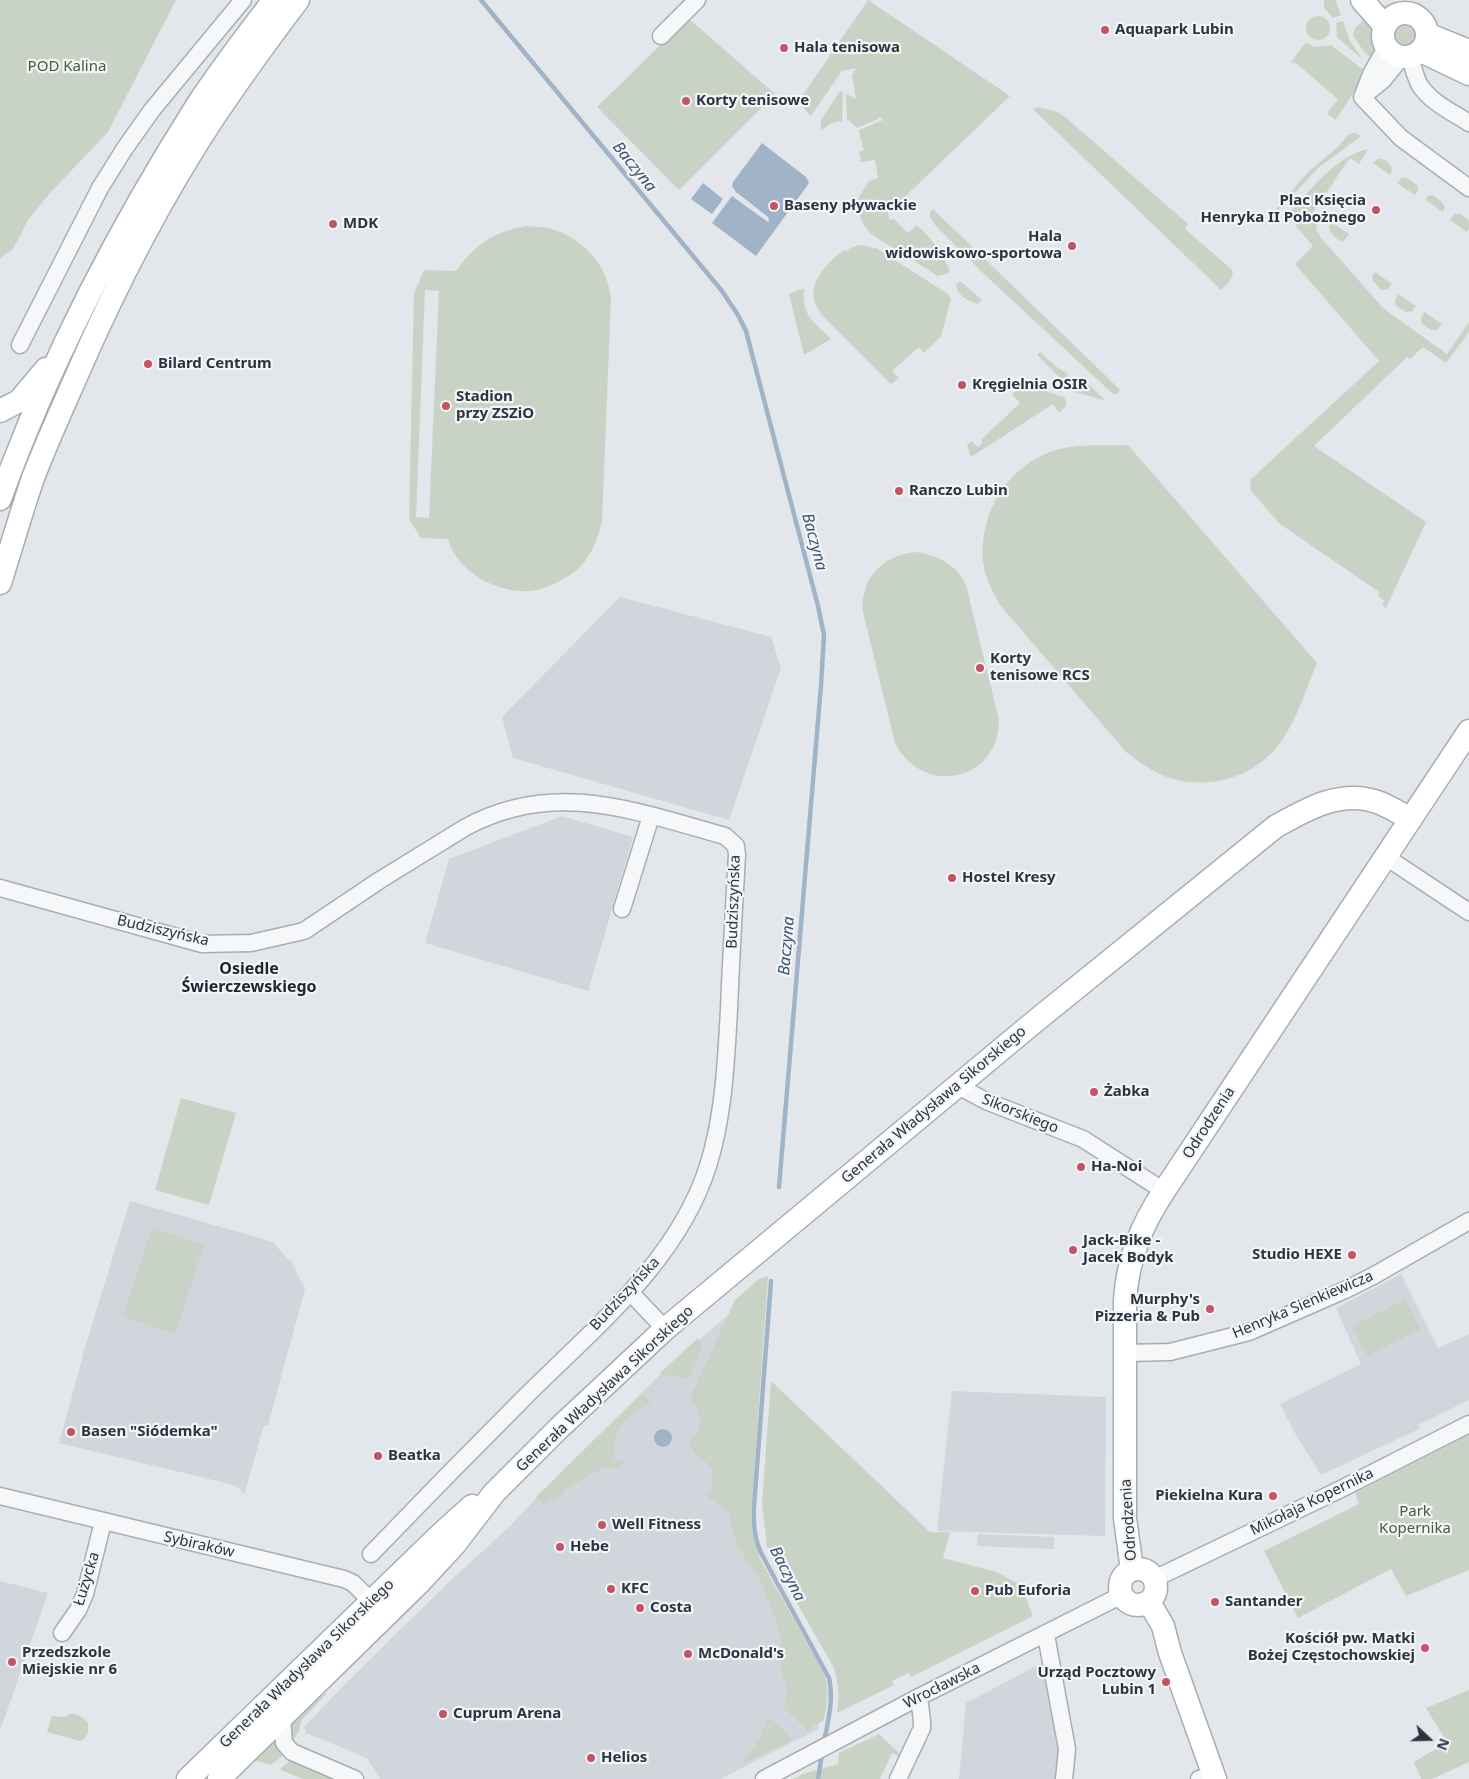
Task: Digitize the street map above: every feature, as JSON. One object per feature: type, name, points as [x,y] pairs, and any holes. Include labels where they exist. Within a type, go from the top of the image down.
[{"type":"street","points":[[20,345],[100,188],[124,148],[152,110],[243,0]]},
{"type":"street","points":[[0,499],[6,464],[103,269],[196,107],[274,0]]},
{"type":"street","points":[[0,583],[33,479],[48,440],[91,342],[122,278],[162,204],[213,118],[255,57],[298,0]]},
{"type":"street","points":[[661,36],[697,0]]},
{"type":"street","points":[[1362,0],[1389,13],[1406,13],[1418,17],[1423,22],[1409,50],[1416,77],[1426,93],[1469,123]]},
{"type":"street","points":[[1389,13],[1382,33],[1383,40],[1469,74]]},
{"type":"street","points":[[1469,51],[1409,50],[1372,72],[1362,97],[1401,138],[1469,188]]},
{"type":"street","points":[[0,411],[19,401],[38,380],[67,340]]},
{"type":"street","points":[[6,464],[33,479]]},
{"type":"street","name":"Odrodzenia","points":[[1132,1570],[1126,1518],[1125,1354],[1125,1300],[1131,1258],[1144,1226],[1164,1191],[1469,731]]},
{"type":"street","name":"Generała Władysława Sikorskiego","points":[[219,1779],[282,1717],[467,1509],[494,1493],[665,1329],[1275,827],[1295,815],[1326,802],[1346,798],[1362,798],[1380,803],[1410,819]]},
{"type":"street","name":"Budziszyńska","points":[[0,888],[202,944],[252,943],[304,931],[380,880],[478,820],[531,804],[560,801],[605,805],[725,836],[736,846],[722,1108],[707,1169],[676,1235],[659,1259],[630,1293],[447,1475],[371,1554]]},
{"type":"street","points":[[622,909],[651,816]]},
{"type":"street","points":[[1386,857],[1469,912]]},
{"type":"street","name":"Sikorskiego","points":[[958,1086],[986,1102],[1083,1139],[1164,1191]]},
{"type":"street","name":"Henryka Sienkiewicza","points":[[1125,1354],[1170,1352],[1248,1332],[1373,1276],[1469,1221]]},
{"type":"street","points":[[630,1293],[665,1329]]},
{"type":"street","name":"Mikołaja Kopernika","points":[[1154,1579],[1339,1490],[1469,1424]]},
{"type":"street","name":"Sybiraków","points":[[0,1496],[344,1579],[353,1583],[379,1609]]},
{"type":"street","name":"Łużycka","points":[[62,1633],[78,1610],[85,1594],[104,1522]]},
{"type":"street","points":[[1132,1570],[1144,1570],[1154,1579],[1155,1594],[1149,1602],[1136,1605],[1122,1596],[1120,1583],[1123,1577],[1132,1570]]},
{"type":"street","name":"Wrocławska","points":[[764,1779],[918,1697],[1122,1596]]},
{"type":"street","points":[[1149,1602],[1163,1626],[1209,1777]]},
{"type":"street","name":"Generała Władysława Sikorskiego","points":[[188,1779],[379,1609]]},
{"type":"street","points":[[1046,1635],[1067,1749],[1064,1779]]},
{"type":"street","points":[[898,1779],[922,1728],[918,1697]]},
{"type":"street","points":[[282,1717],[284,1743],[292,1752],[355,1779]]},
{"type":"shaded area","points":[[620,597],[771,637],[781,668],[729,820],[513,758],[502,717]]},
{"type":"shaded area","points":[[562,816],[633,837],[588,991],[425,943],[449,859]]},
{"type":"shaded area","points":[[130,1201],[273,1242],[291,1261],[305,1289],[268,1425],[264,1425],[244,1495],[240,1489],[230,1484],[59,1443],[87,1341]]},
{"type":"shaded area","points":[[1401,1274],[1438,1348],[1469,1334],[1469,1400],[1418,1425],[1419,1429],[1321,1475],[1296,1435],[1280,1404],[1361,1364],[1336,1308]]},
{"type":"shaded area","name":"Cuprum Arena","points":[[752,1294],[741,1525],[821,1704],[818,1729],[720,1779],[380,1779],[367,1758],[306,1733],[304,1727],[347,1682],[449,1582],[508,1528],[567,1466],[665,1370]]},
{"type":"shaded area","points":[[952,1391],[1106,1397],[1105,1536],[937,1531]]},
{"type":"shaded area","points":[[978,1534],[1054,1537],[1054,1549],[977,1546]]},
{"type":"shaded area","name":"Przedszkole Miejskie nr 6","points":[[0,1581],[48,1593],[0,1731]]},
{"type":"shaded area","points":[[1042,1663],[1058,1752],[1055,1779],[959,1779],[966,1703]]},
{"type":"green space","name":"POD Kalina","points":[[0,0],[176,0],[108,132],[50,193],[28,220],[13,249],[0,258]]},
{"type":"green space","points":[[868,0],[1010,96],[888,213],[890,221],[893,218],[908,233],[917,225],[932,240],[950,270],[948,273],[938,276],[874,236],[864,225],[860,217],[856,202],[869,181],[878,178],[875,160],[861,162],[859,152],[864,150],[859,130],[883,120],[879,117],[857,128],[847,119],[846,96],[847,94],[856,99],[852,76],[856,68],[842,71],[811,116],[798,102]]},
{"type":"green space","points":[[1324,0],[1335,0],[1341,15],[1333,18],[1324,8]]},
{"type":"green space","points":[[1370,14],[1377,37],[1374,61],[1364,52],[1353,35],[1355,28]]},
{"type":"green space","points":[[1318,16],[1327,19],[1330,28],[1327,37],[1318,40],[1309,37],[1306,28],[1309,19]]},
{"type":"green space","name":"Korty tenisowe","points":[[688,18],[775,94],[679,190],[597,107]]},
{"type":"green space","points":[[1343,21],[1350,41],[1362,59],[1337,37],[1336,23]]},
{"type":"green space","points":[[1401,26],[1409,26],[1415,32],[1415,40],[1409,46],[1401,46],[1395,40],[1395,32]]},
{"type":"green space","points":[[1306,42],[1314,47],[1331,45],[1366,72],[1335,120],[1327,113],[1338,99],[1297,64],[1291,62]]},
{"type":"green space","points":[[840,91],[843,92],[842,122],[831,124],[821,131],[821,120]]},
{"type":"green space","points":[[1037,107],[1055,111],[1064,116],[1188,224],[1185,229],[1231,269],[1233,274],[1229,282],[1221,290],[1033,109]]},
{"type":"green space","points":[[1355,133],[1361,136],[1318,168],[1264,226],[1266,221],[1308,172],[1338,147],[1349,134]]},
{"type":"green space","points":[[1368,149],[1359,164],[1350,158],[1308,219],[1317,225],[1316,229],[1321,238],[1384,309],[1447,354],[1469,322],[1469,332],[1446,363],[1423,347],[1410,359],[1407,357],[1314,446],[1426,522],[1386,608],[1382,605],[1385,601],[1378,596],[1379,592],[1280,524],[1251,491],[1250,480],[1379,361],[1295,264],[1313,246],[1287,215],[1333,167],[1344,159]]},
{"type":"green space","points":[[1378,159],[1383,159],[1389,163],[1392,171],[1390,175],[1373,163]]},
{"type":"green space","points":[[1402,178],[1407,178],[1417,185],[1418,190],[1415,195],[1397,183]]},
{"type":"green space","points":[[1433,195],[1443,203],[1445,208],[1442,212],[1425,199]]},
{"type":"green space","points":[[933,209],[1120,390],[1117,394],[1113,394],[984,274],[935,225],[930,217],[930,212]]},
{"type":"green space","points":[[1454,214],[1460,214],[1469,220],[1467,232],[1450,220]]},
{"type":"green space","points":[[1331,222],[1349,234],[1344,241],[1338,240],[1330,232]]},
{"type":"green space","points":[[525,226],[555,230],[585,248],[600,265],[609,286],[611,298],[602,521],[591,552],[579,568],[556,583],[536,590],[519,591],[498,586],[477,577],[460,562],[452,550],[448,539],[421,538],[409,519],[414,293],[424,270],[456,271],[471,253],[486,241],[503,232]],"holes":[[[425,290],[439,291],[429,518],[416,517]]]},
{"type":"green space","points":[[860,245],[876,248],[948,294],[951,299],[941,336],[924,353],[919,347],[892,371],[899,378],[891,384],[821,314],[814,300],[815,285],[827,265],[844,250],[847,251]]},
{"type":"green space","points":[[1375,272],[1392,284],[1388,289],[1381,290],[1373,281],[1372,276]]},
{"type":"green space","points":[[960,281],[982,300],[977,304],[961,295],[956,285]]},
{"type":"green space","points":[[804,288],[807,312],[831,339],[804,355],[789,294]]},
{"type":"green space","points":[[1398,294],[1416,306],[1412,311],[1406,312],[1396,306],[1395,300]]},
{"type":"green space","points":[[1424,312],[1442,324],[1437,330],[1431,330],[1422,324],[1421,318]]},
{"type":"green space","points":[[1040,352],[1068,374],[1064,382],[1037,355]]},
{"type":"green space","points":[[1076,378],[1088,384],[1106,401],[1069,390],[1069,387]]},
{"type":"green space","points":[[1025,386],[1064,397],[1066,406],[1059,413],[1053,404],[971,457],[967,445],[971,441],[978,447],[983,442],[981,440],[1020,403],[1012,394]]},
{"type":"green space","points":[[1128,445],[1317,663],[1297,712],[1282,740],[1259,764],[1229,778],[1213,782],[1180,781],[1154,771],[1126,752],[1000,605],[986,577],[983,548],[985,529],[991,511],[1009,480],[1038,457],[1056,450],[1083,446]]},
{"type":"green space","points":[[916,552],[939,558],[946,562],[957,572],[966,585],[999,720],[996,741],[987,757],[973,769],[957,775],[940,776],[923,771],[907,760],[895,743],[863,612],[863,599],[866,588],[876,570],[894,558]]},
{"type":"green space","points":[[181,1098],[236,1113],[209,1205],[155,1190]]},
{"type":"green space","points":[[152,1228],[204,1245],[175,1334],[123,1317]]},
{"type":"green space","points":[[768,1276],[751,1516],[753,1534],[760,1559],[826,1679],[827,1696],[824,1720],[807,1730],[784,1708],[787,1691],[781,1671],[781,1643],[777,1622],[759,1578],[738,1547],[731,1525],[731,1514],[707,1496],[713,1486],[712,1469],[704,1460],[696,1455],[689,1441],[700,1426],[698,1409],[690,1398],[735,1300],[759,1279]]},
{"type":"green space","points":[[1405,1299],[1420,1329],[1367,1356],[1352,1326]]},
{"type":"green space","points":[[698,1338],[702,1348],[689,1379],[662,1375],[660,1373]]},
{"type":"green space","points":[[771,1381],[930,1532],[950,1532],[943,1558],[996,1572],[1021,1585],[1033,1616],[911,1677],[909,1673],[892,1681],[894,1685],[837,1713],[838,1690],[834,1668],[775,1564],[767,1546],[762,1504]]},
{"type":"green space","points":[[642,1394],[651,1404],[637,1410],[628,1417],[620,1428],[615,1441],[615,1460],[626,1462],[617,1468],[603,1468],[565,1489],[563,1495],[543,1504],[536,1497]]},
{"type":"green space","name":"Park Kopernika","points":[[1469,1435],[1469,1570],[1406,1596],[1391,1569],[1298,1618],[1264,1551],[1359,1504],[1355,1493]]},
{"type":"green space","points":[[1469,1690],[1469,1762],[1432,1779],[1421,1779],[1414,1762],[1447,1742],[1426,1708]]},
{"type":"green space","points":[[328,1692],[301,1721],[299,1731],[291,1744],[288,1726],[302,1710]]},
{"type":"green space","points":[[70,1714],[80,1716],[88,1723],[88,1733],[84,1739],[80,1741],[47,1732],[52,1716],[66,1717]]},
{"type":"green space","points":[[768,1719],[771,1719],[790,1737],[791,1741],[744,1763],[759,1739]]},
{"type":"green space","points":[[879,1734],[899,1753],[899,1756],[892,1753],[880,1779],[793,1779],[803,1774],[838,1764],[839,1753]]},
{"type":"green space","points":[[275,1739],[285,1754],[271,1765],[257,1761],[253,1757]]},
{"type":"green space","points":[[293,1758],[345,1779],[303,1779],[281,1770]]},
{"type":"water","name":"Baseny pływackie","points":[[762,143],[806,177],[809,182],[756,256],[712,223],[732,196],[769,221],[768,217],[736,192],[732,186]]},
{"type":"water","points":[[703,183],[723,199],[712,214],[691,199]]},
{"type":"water","points":[[663,1429],[669,1432],[672,1438],[669,1444],[663,1447],[657,1444],[654,1438],[657,1432]]},
{"type":"waterway","name":"Baczyna","points":[[481,0],[722,291],[738,315],[746,331],[818,606],[824,635],[821,685],[779,1187]]},
{"type":"waterway","name":"Baczyna","points":[[771,1281],[754,1506],[754,1530],[761,1553],[829,1678],[831,1702],[824,1742]]},
{"type":"waterway","name":"Baczyna","points":[[818,1779],[822,1754]]},
{"type":"place","name":"Aquapark Lubin","points":[[1105,30]]},
{"type":"place","name":"Hala tenisowa","points":[[784,48]]},
{"type":"place","name":"Korty tenisowe","points":[[686,101]]},
{"type":"place","name":"Baseny pływackie","points":[[774,206]]},
{"type":"place","name":"Plac Księcia Henryka II Pobożnego","points":[[1376,210]]},
{"type":"place","name":"MDK","points":[[333,224]]},
{"type":"place","name":"Hala widowiskowo-sportowa","points":[[1072,246]]},
{"type":"place","name":"Bilard Centrum","points":[[148,364]]},
{"type":"place","name":"Kręgielnia OSIR","points":[[962,385]]},
{"type":"place","name":"Stadion przy ZSZiO","points":[[446,406]]},
{"type":"place","name":"Ranczo Lubin","points":[[899,491]]},
{"type":"place","name":"Korty tenisowe RCS","points":[[980,668]]},
{"type":"place","name":"Hostel Kresy","points":[[952,878]]},
{"type":"place","name":"Żabka","points":[[1094,1092]]},
{"type":"place","name":"Ha-Noi","points":[[1081,1167]]},
{"type":"place","name":"Jack-Bike - Jacek Bodyk","points":[[1073,1250]]},
{"type":"place","name":"Studio HEXE","points":[[1352,1255]]},
{"type":"place","name":"Murphy's Pizzeria & Pub","points":[[1210,1309]]},
{"type":"place","name":"Basen \"Siódemka\"","points":[[71,1432]]},
{"type":"place","name":"Beatka","points":[[378,1456]]},
{"type":"place","name":"Piekielna Kura","points":[[1273,1496]]},
{"type":"place","name":"Well Fitness","points":[[602,1525]]},
{"type":"place","name":"Hebe","points":[[560,1547]]},
{"type":"place","name":"KFC","points":[[611,1589]]},
{"type":"place","name":"Pub Euforia","points":[[975,1591]]},
{"type":"place","name":"Santander","points":[[1215,1602]]},
{"type":"place","name":"Costa","points":[[640,1608]]},
{"type":"place","name":"Kościół pw. Matki Bożej Częstochowskiej","points":[[1425,1648]]},
{"type":"place","name":"McDonald's","points":[[688,1654]]},
{"type":"place","name":"Przedszkole Miejskie nr 6","points":[[12,1662]]},
{"type":"place","name":"Urząd Pocztowy Lubin 1","points":[[1166,1682]]},
{"type":"place","name":"Cuprum Arena","points":[[443,1714]]},
{"type":"place","name":"Helios","points":[[591,1758]]},
{"type":"district","name":"Osiedle Świerczewskiego","points":[[249,978]]}]
